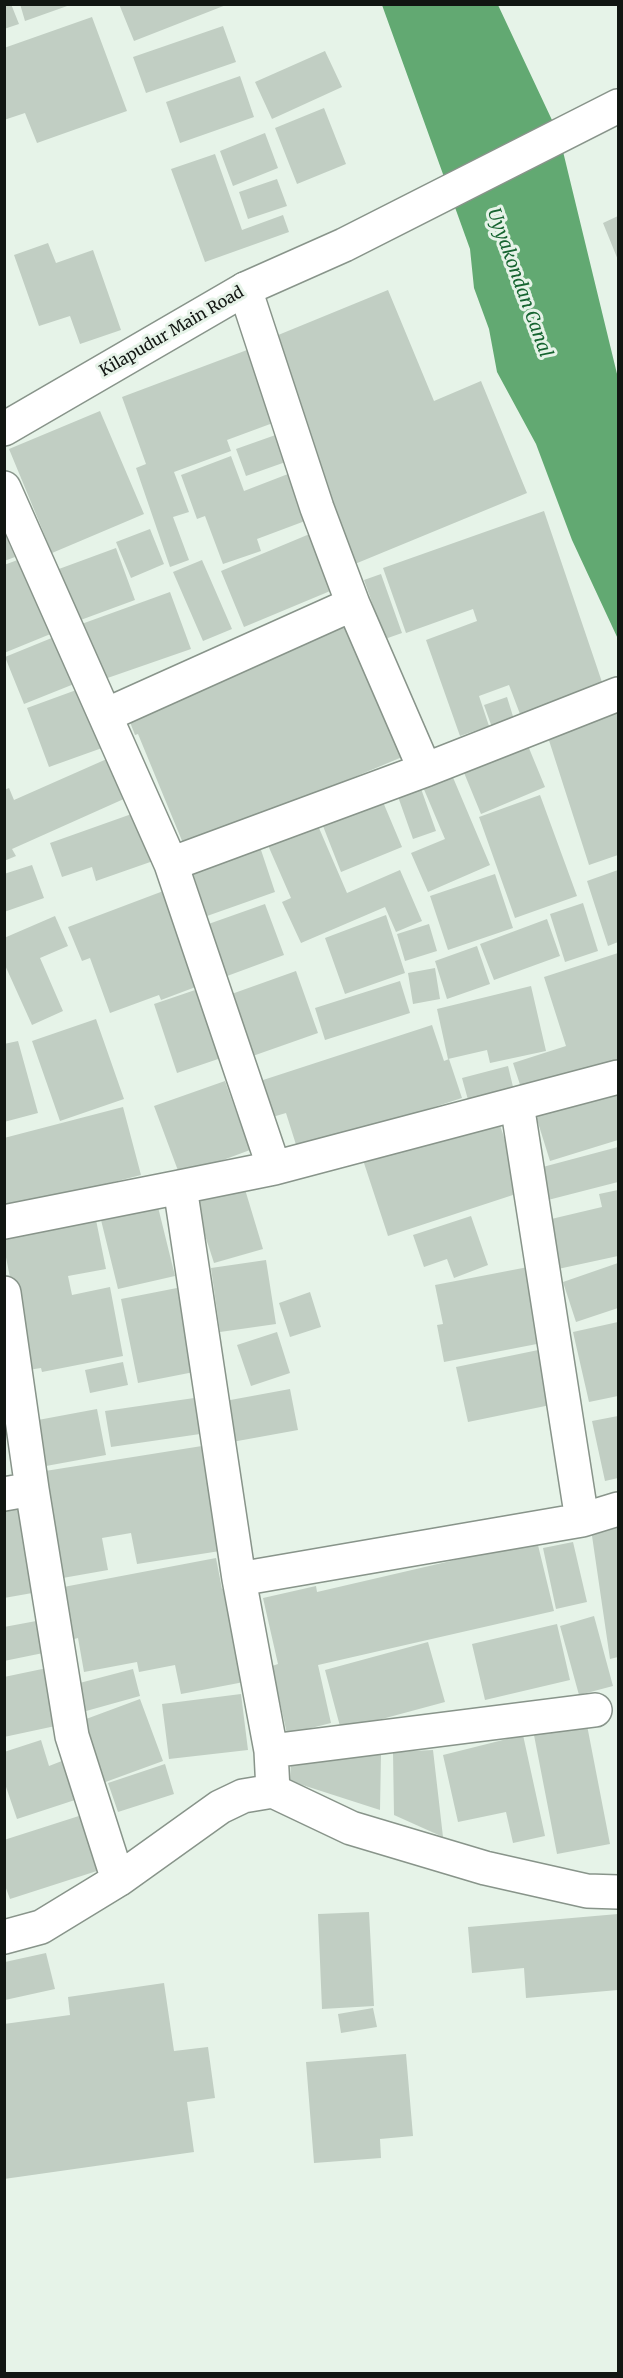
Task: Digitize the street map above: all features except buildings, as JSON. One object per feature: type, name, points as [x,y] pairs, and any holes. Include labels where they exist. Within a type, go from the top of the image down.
[{"type":"street","name":"Kilapudur Main Road","points":[[4,429],[245,289],[344,245],[610,110]]},
{"type":"street","points":[[245,289],[317,508],[353,604],[425,770]]},
{"type":"street","points":[[4,488],[171,864],[274,1168]]},
{"type":"street","points":[[106,715],[353,604]]},
{"type":"street","points":[[171,864],[425,770],[618,694]]},
{"type":"street","points":[[4,1222],[274,1168],[618,1077]]},
{"type":"street","points":[[517,1104],[582,1520]]},
{"type":"street","points":[[180,1187],[239,1579],[271,1751],[273,1791]]},
{"type":"street","points":[[4,1293],[18,1492],[72,1736],[118,1880]]},
{"type":"street","points":[[239,1579],[582,1520],[618,1509]]},
{"type":"street","points":[[271,1751],[595,1710]]},
{"type":"street","points":[[4,1937],[41,1927],[118,1880],[220,1807],[243,1796],[273,1791],[351,1828],[485,1868],[587,1891],[618,1892]]},
{"type":"water","name":"Uyyakondan Canal","points":[[382,5],[498,5],[559,135],[618,378],[618,639],[572,540],[536,444],[497,372],[489,329],[474,288],[470,249]]}]
